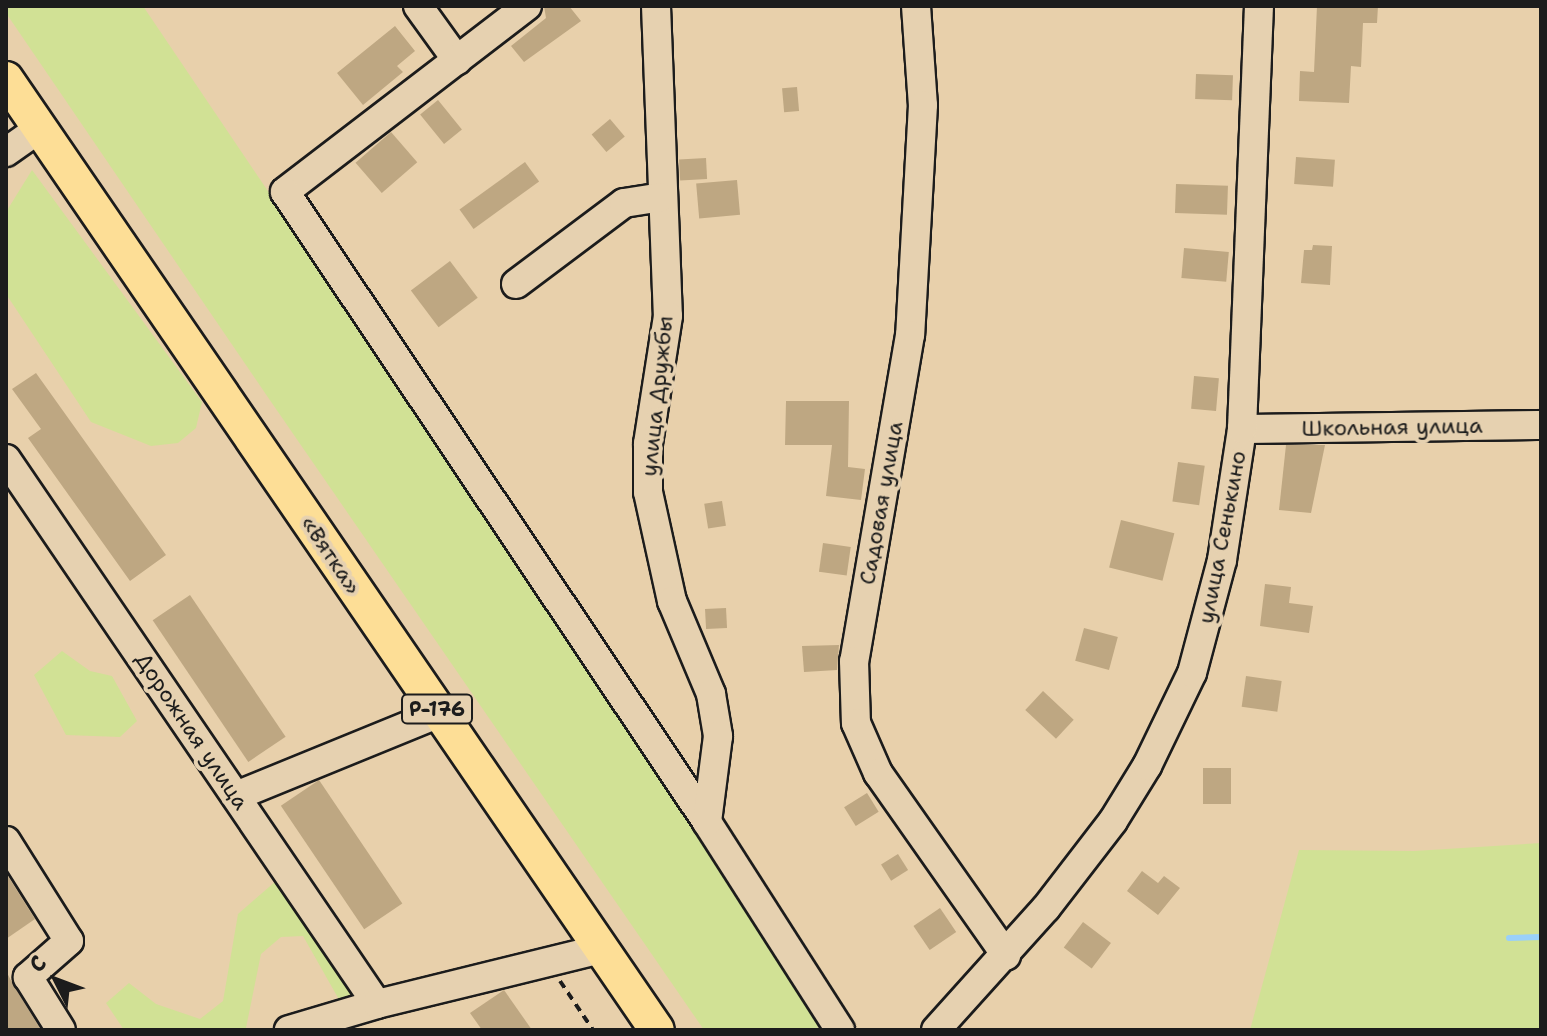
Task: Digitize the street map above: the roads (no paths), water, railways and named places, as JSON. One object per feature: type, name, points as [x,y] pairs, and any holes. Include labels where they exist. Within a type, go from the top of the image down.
[{"type":"main road","name":"«Вятка»","points":[[6,79],[657,1030]]},
{"type":"street","points":[[418,6],[457,60]]},
{"type":"street","points":[[527,6],[285,192],[707,822],[840,1030]]},
{"type":"street","name":"улица Дружбы","points":[[656,6],[668,316],[648,444],[648,492],[672,601],[711,694],[718,736],[707,822]]},
{"type":"street","name":"Садовая улица","points":[[916,6],[923,105],[910,335],[854,661],[856,723],[878,773],[1006,955]]},
{"type":"street","name":"улица Сенькино","points":[[936,1030],[1006,955],[1113,821],[1177,707],[1207,625],[1242,429],[1259,6]]},
{"type":"street","points":[[6,152],[40,128]]},
{"type":"street","points":[[516,284],[624,203],[661,197]]},
{"type":"street","name":"Школьная улица","points":[[1242,429],[1541,425]]},
{"type":"street","name":"Дорожная улица","points":[[6,459],[377,1004]]},
{"type":"street","points":[[236,796],[439,713]]},
{"type":"street","points":[[6,841],[69,941],[28,977],[61,1030]]},
{"type":"street","points":[[289,1030],[377,1004],[601,949]]},
{"type":"waterway","points":[[1509,938],[1541,937]]}]
